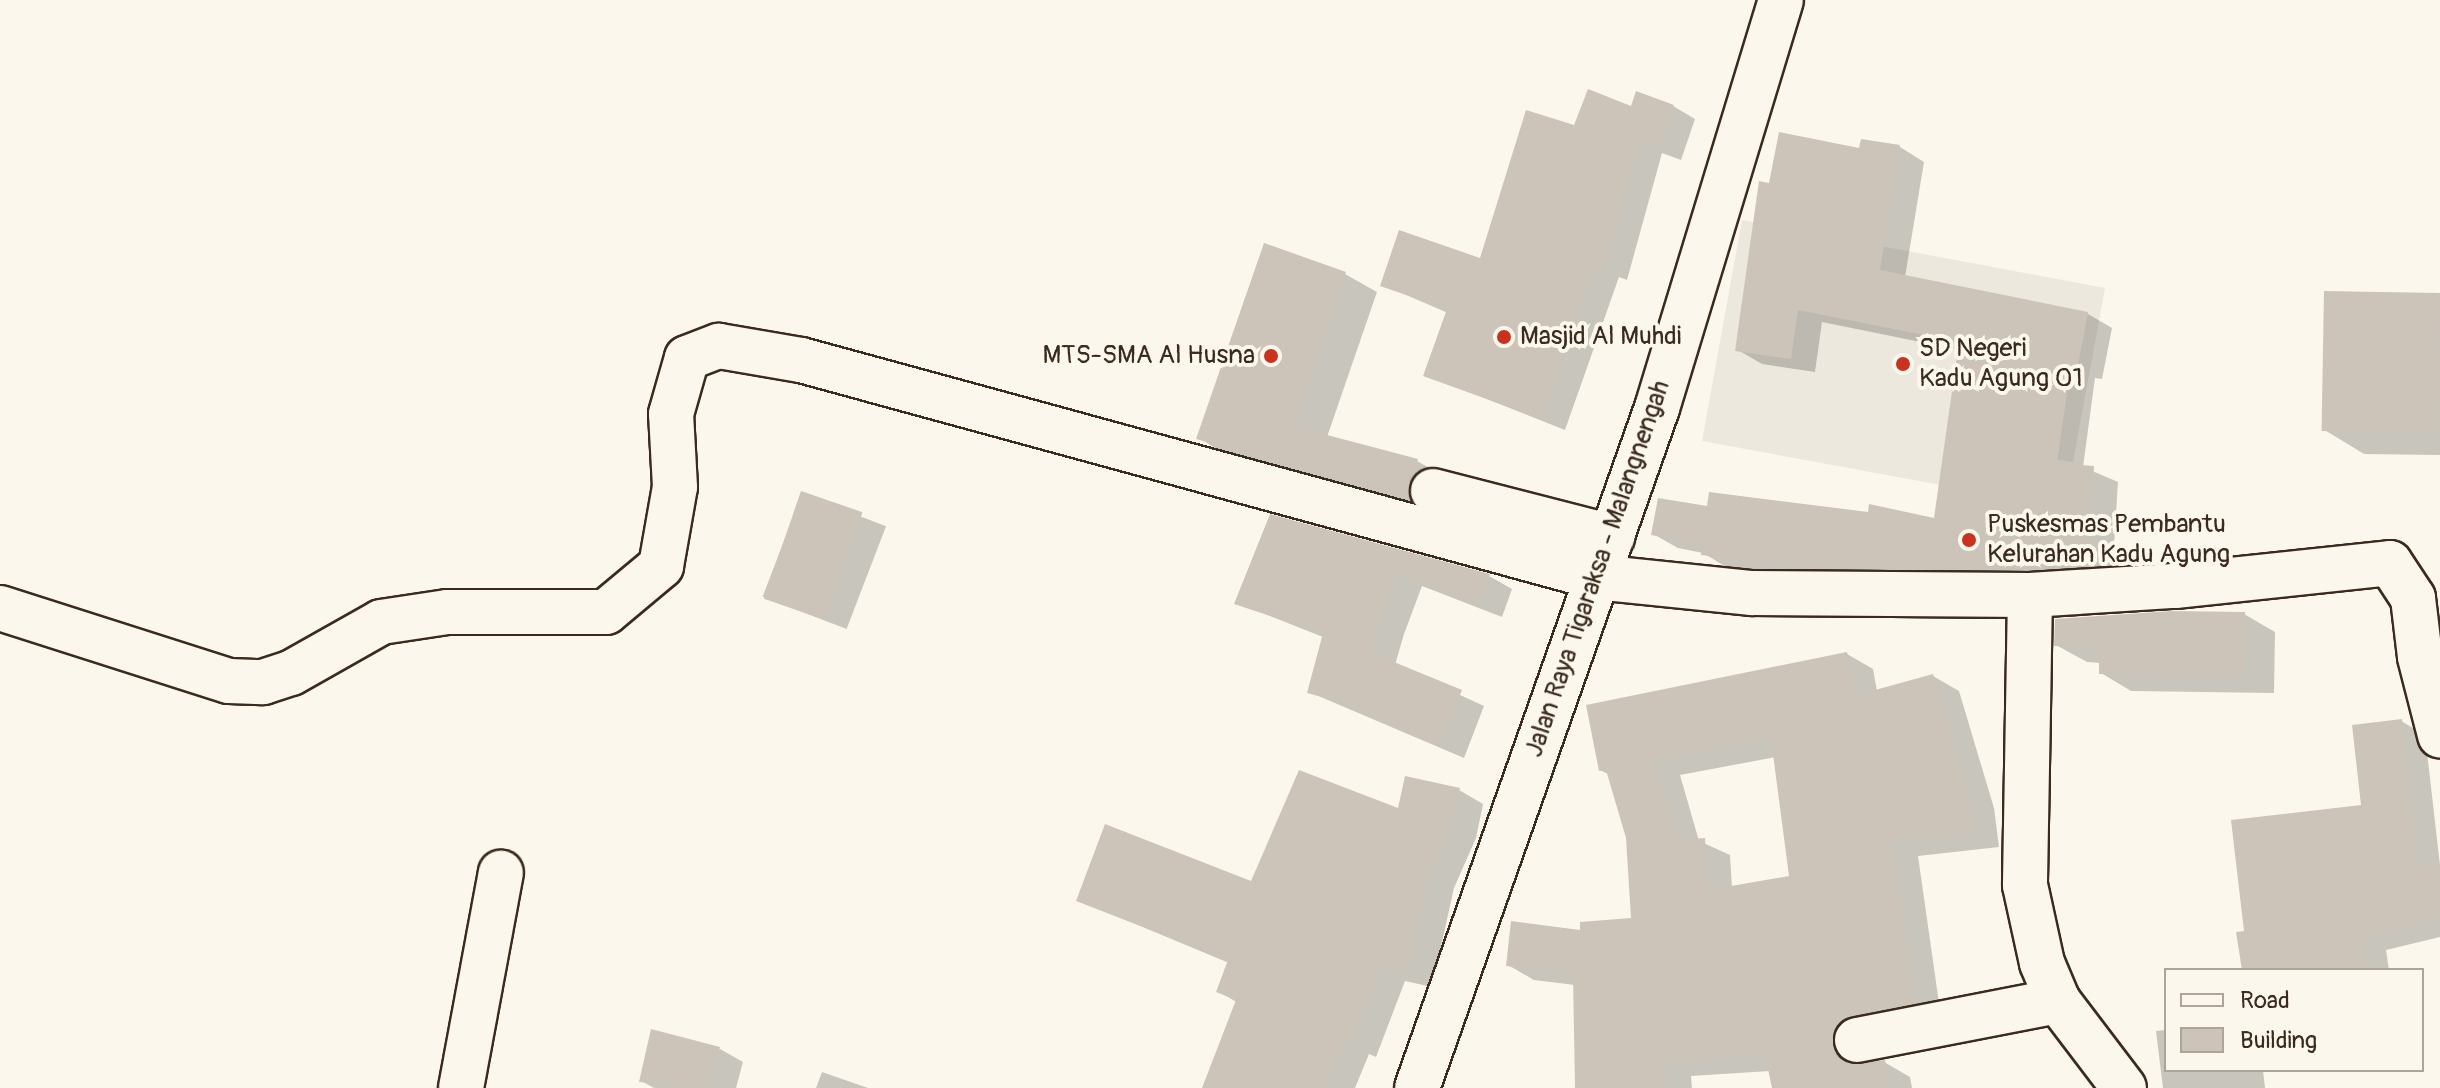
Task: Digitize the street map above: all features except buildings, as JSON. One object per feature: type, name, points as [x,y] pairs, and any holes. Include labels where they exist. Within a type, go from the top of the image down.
[{"type":"street","name":"Jalan Raya Tigaraksa - Malangnengah","points":[[1417,1088],[1657,408],[1781,0]]},
{"type":"street","points":[[0,608],[229,681],[263,682],[291,673],[381,622],[447,612],[606,612],[661,566],[675,487],[671,414],[687,358],[719,346],[861,376],[1596,577],[1752,593],[2030,595],[2175,586],[2390,563],[2413,598],[2429,643],[2440,735]]},
{"type":"street","points":[[1433,491],[1612,537]]},
{"type":"street","points":[[2030,595],[2025,885],[2042,963],[2058,1001],[2124,1088]]},
{"type":"street","points":[[461,1088],[501,873]]},
{"type":"street","points":[[1857,1040],[2058,1001]]},
{"type":"shaded area","name":"SD Negeri Kadu Agung 01","points":[[1742,220],[2105,288],[2073,462],[2013,452],[2006,497],[1702,441]]},
{"type":"place","name":"Masjid Al Muhdi","points":[[1504,337]]},
{"type":"place","name":"MTS-SMA Al Husna","points":[[1271,356]]},
{"type":"place","name":"SD Negeri Kadu Agung 01","points":[[1903,364]]},
{"type":"place","name":"Puskesmas Pembantu Kelurahan Kadu Agung","points":[[1969,540]]}]
